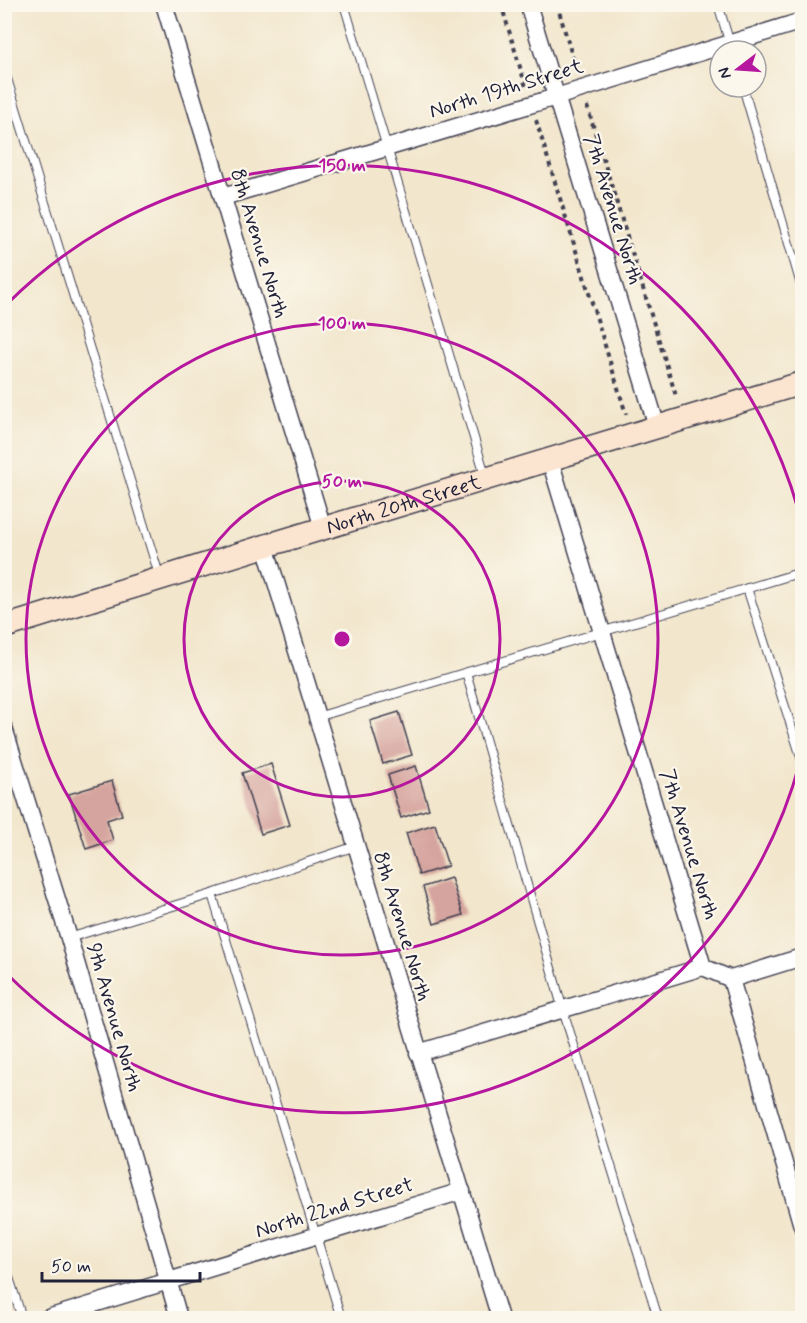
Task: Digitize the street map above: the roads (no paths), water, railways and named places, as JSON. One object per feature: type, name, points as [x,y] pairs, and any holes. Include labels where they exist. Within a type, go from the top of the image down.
[{"type":"street","name":"8th Avenue North","points":[[164,4],[323,528]]},
{"type":"street","name":"7th Avenue North","points":[[528,4],[657,427]]},
{"type":"street","name":"North 19th Street","points":[[753,39],[802,21]]},
{"type":"street","name":"North 19th Street","points":[[222,197],[708,53]]},
{"type":"street","name":"North 20th Street","points":[[4,627],[802,383]]},
{"type":"street","name":"7th Avenue North","points":[[550,460],[703,967]]},
{"type":"street","name":"8th Avenue North","points":[[265,546],[500,1318]]},
{"type":"street","name":"9th Avenue North","points":[[4,728],[69,938],[179,1318]]},
{"type":"street","points":[[418,1053],[703,967],[731,979],[802,957]]},
{"type":"street","points":[[731,979],[802,1226]]},
{"type":"street","name":"North 22nd Street","points":[[48,1318],[462,1191]]},
{"type":"lane","points":[[344,4],[486,479]]},
{"type":"lane","points":[[718,4],[729,39]]},
{"type":"lane","points":[[4,69],[160,579]]},
{"type":"lane","points":[[746,99],[802,288]]},
{"type":"lane","points":[[317,717],[802,572]]},
{"type":"lane","points":[[747,588],[802,760]]},
{"type":"lane","points":[[466,672],[563,1010],[658,1318]]},
{"type":"lane","points":[[69,938],[356,846]]},
{"type":"lane","points":[[212,894],[341,1318]]},
{"type":"lane","points":[[4,1262],[22,1318]]}]
